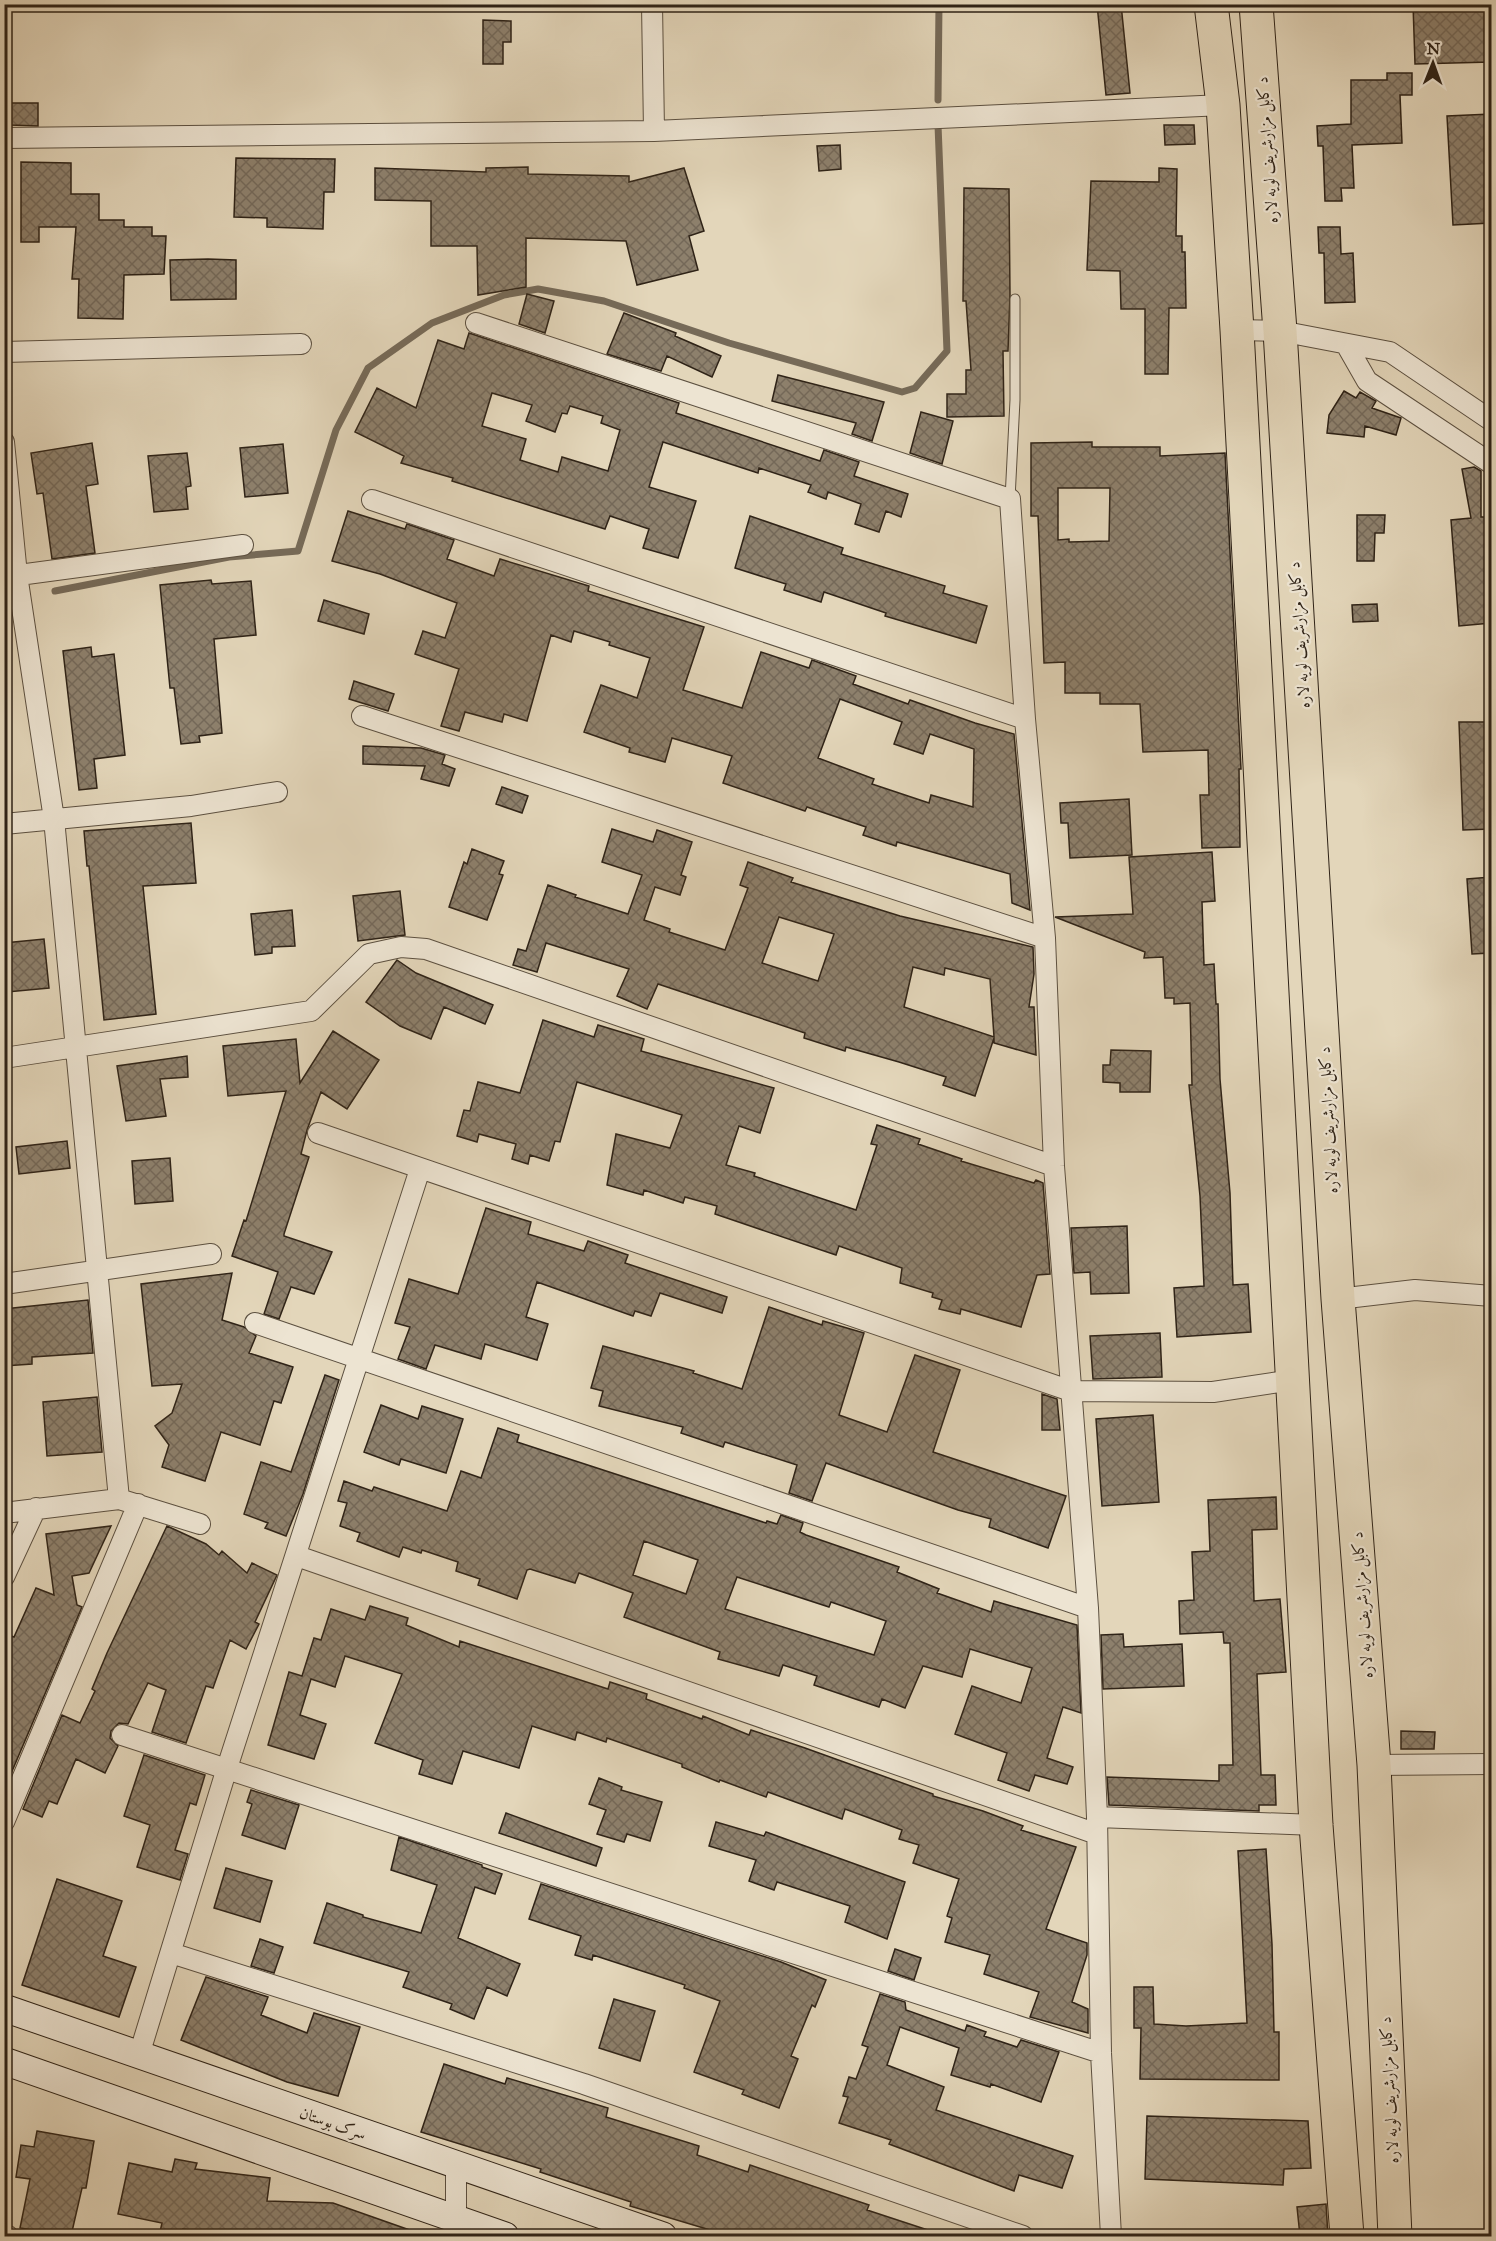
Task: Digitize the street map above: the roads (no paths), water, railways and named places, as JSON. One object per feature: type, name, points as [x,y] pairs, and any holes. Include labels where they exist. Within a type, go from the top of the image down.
[{"type":"highway","points":[[1211,4],[1223,105],[1237,330],[1316,1825],[1347,2236]]},
{"type":"highway","name":"د کابل مزارشریف لویه لاره","points":[[1256,4],[1280,331],[1338,1299],[1374,1765],[1395,2236]]},
{"type":"street","points":[[652,4],[654,131]]},
{"type":"street","points":[[4,138],[654,131],[1223,105]]},
{"type":"street","points":[[476,322],[1010,499],[1025,719],[1045,938],[1054,1166],[1088,1608],[1097,1826],[1101,2053],[1111,2236]]},
{"type":"street","points":[[1237,330],[1280,331],[1347,346],[1390,352],[1491,421]]},
{"type":"street","points":[[4,352],[301,344]]},
{"type":"street","points":[[1347,346],[1367,381],[1491,464]]},
{"type":"street","points":[[4,442],[11,576],[54,819],[99,1269],[119,1499]]},
{"type":"street","points":[[372,500],[1025,719]]},
{"type":"street","points":[[11,576],[243,545]]},
{"type":"street","points":[[362,716],[1045,938]]},
{"type":"street","points":[[4,824],[191,806],[277,792]]},
{"type":"street","points":[[4,1058],[311,1011],[369,954],[401,947],[426,949],[1054,1166]]},
{"type":"street","points":[[318,1133],[1071,1391],[1213,1392],[1293,1380]]},
{"type":"street","points":[[139,2055],[227,1768],[420,1169]]},
{"type":"street","points":[[4,1284],[211,1254]]},
{"type":"street","points":[[1338,1299],[1415,1290],[1491,1296]]},
{"type":"street","points":[[255,1323],[1088,1608]]},
{"type":"street","points":[[4,1513],[119,1499],[200,1524]]},
{"type":"street","points":[[4,1822],[138,1504]]},
{"type":"street","points":[[4,1577],[36,1508]]},
{"type":"street","points":[[297,1556],[1097,1826],[1316,1825]]},
{"type":"street","points":[[122,1735],[1101,2053]]},
{"type":"street","points":[[1374,1765],[1491,1764]]},
{"type":"street","points":[[171,1953],[584,2084],[1023,2236]]},
{"type":"street","name":"سرک بوستان","points":[[4,2008],[663,2236]]},
{"type":"street","points":[[4,2061],[455,2228],[505,2236]]},
{"type":"street","points":[[455,2228],[456,2165]]},
{"type":"lane","points":[[1010,499],[1015,400],[1015,299]]},
{"type":"waterway","points":[[938,100],[939,4]]},
{"type":"waterway","points":[[55,591],[229,557],[298,551],[336,430],[368,368],[432,323],[504,295],[538,289],[604,301],[729,343],[902,392],[915,388],[947,351],[938,125]]}]
